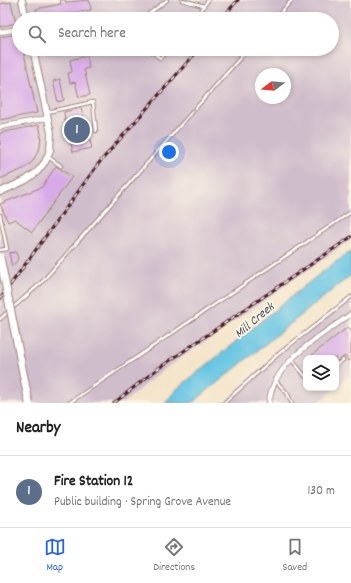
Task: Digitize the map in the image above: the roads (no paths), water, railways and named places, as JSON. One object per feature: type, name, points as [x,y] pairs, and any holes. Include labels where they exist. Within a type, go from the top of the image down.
[{"type":"main road","points":[[22,0],[25,12]]},
{"type":"main road","points":[[0,192],[32,177],[41,168],[47,157],[51,141],[48,115],[35,56]]},
{"type":"main road","points":[[0,257],[29,403]]},
{"type":"street","points":[[0,32],[12,30]]},
{"type":"street","points":[[0,127],[48,115]]},
{"type":"street","points":[[269,403],[275,380],[291,360],[351,314]]},
{"type":"lane","points":[[151,12],[167,0]]},
{"type":"lane","points":[[182,0],[204,6]]},
{"type":"lane","points":[[200,12],[208,0]]},
{"type":"lane","points":[[281,12],[292,0]]},
{"type":"lane","points":[[0,319],[45,278],[242,56]]},
{"type":"lane","points":[[48,115],[93,102],[96,131]]},
{"type":"lane","points":[[47,157],[61,166]]},
{"type":"lane","points":[[69,403],[351,212]]},
{"type":"lane","points":[[0,215],[7,248],[0,250]]},
{"type":"lane","points":[[224,403],[276,356],[351,297]]},
{"type":"lane","points":[[291,360],[303,374]]},
{"type":"lane","points":[[339,363],[343,360]]},
{"type":"lane","points":[[275,380],[287,393],[292,403]]},
{"type":"water","points":[[351,251],[351,275],[192,403],[165,403],[177,389],[322,272]]},
{"type":"railway","points":[[227,12],[238,0]]},
{"type":"railway","points":[[0,299],[99,163],[193,56]]},
{"type":"railway","points":[[114,403],[156,370],[351,237]]},
{"type":"place","name":"Fire Station 12","points":[[77,130]]},
{"type":"water label","name":"Mill Creek","points":[[255,321]]}]
